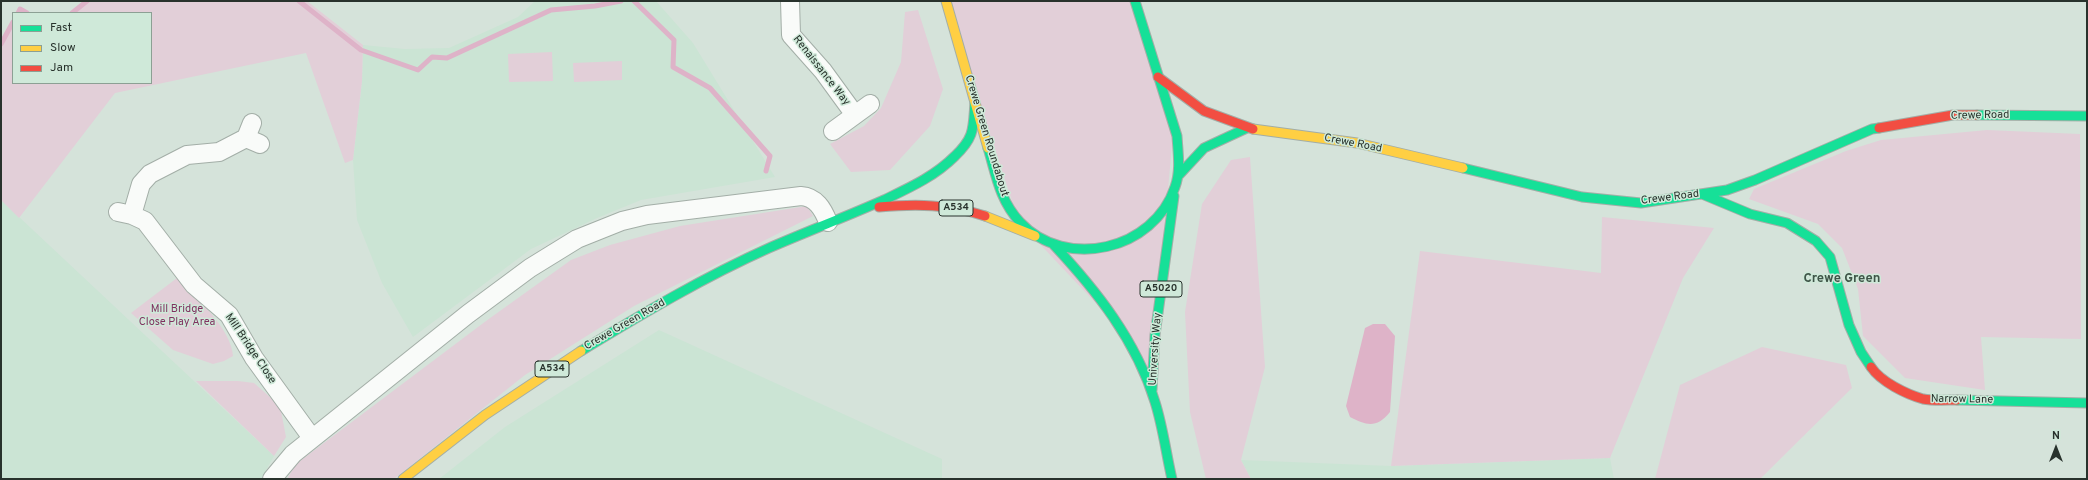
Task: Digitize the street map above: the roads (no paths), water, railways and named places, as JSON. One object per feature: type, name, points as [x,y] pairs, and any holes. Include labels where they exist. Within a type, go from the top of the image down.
[{"type":"main road","name":"Crewe Green Roundabout","points":[[946,1],[1002,197],[1019,222],[1040,238],[1053,244],[1082,250],[1098,250],[1129,240],[1146,228],[1159,216],[1177,181]]},
{"type":"main road","points":[[1135,1],[1177,136],[1177,181]]},
{"type":"main road","name":"Crewe Road","points":[[1158,77],[1204,111],[1247,128],[1357,143],[1582,197],[1603,200],[1641,202],[1727,190],[1755,180],[1872,129],[1953,115],[2087,116]]},
{"type":"main road","name":"Crewe Green Road","points":[[403,479],[503,402],[622,325],[751,257],[828,222],[868,207],[929,178],[958,153],[967,143],[974,127],[975,101]]},
{"type":"main road","points":[[1177,181],[1192,159],[1204,148],[1247,128]]},
{"type":"main road","name":"University Way","points":[[1152,394],[1155,335],[1177,181]]},
{"type":"main road","name":"Narrow Lane","points":[[1702,194],[1750,214],[1787,223],[1816,241],[1830,257],[1849,325],[1861,352],[1874,372],[1896,388],[1924,399],[2087,402]]},
{"type":"main road","name":"Crewe Green Road","points":[[868,207],[923,204],[955,207],[995,220],[1040,238]]},
{"type":"main road","name":"University Way","points":[[1053,244],[1088,281],[1108,307],[1123,332],[1152,394],[1172,479]]},
{"type":"street","name":"Renaissance Way","points":[[790,1],[791,34],[823,71],[856,115]]},
{"type":"street","points":[[833,131],[870,104]]},
{"type":"street","name":"Mill Bridge Close","points":[[253,135],[219,152],[187,155],[150,174],[141,184],[125,213],[145,221],[194,286],[229,315],[254,358],[312,438]]},
{"type":"street","points":[[272,479],[293,454],[312,438],[468,314],[556,250],[595,231],[629,219],[677,210],[801,196],[808,196],[820,205],[828,222]]},
{"type":"waterway","points":[[73,12],[87,1]]},
{"type":"waterway","points":[[299,1],[361,50],[418,70],[432,57],[447,58],[551,10],[595,6],[621,1]]},
{"type":"waterway","points":[[634,1],[674,40],[673,67],[710,88],[770,156],[766,171]]},
{"type":"waterway","points":[[18,12],[20,9],[25,12]]},
{"type":"waterway","points":[[1,44],[12,24]]},
{"type":"district","name":"Crewe Green","points":[[1842,279]]},
{"type":"park label","name":"Mill Bridge Close Play Area","points":[[177,316]]}]
